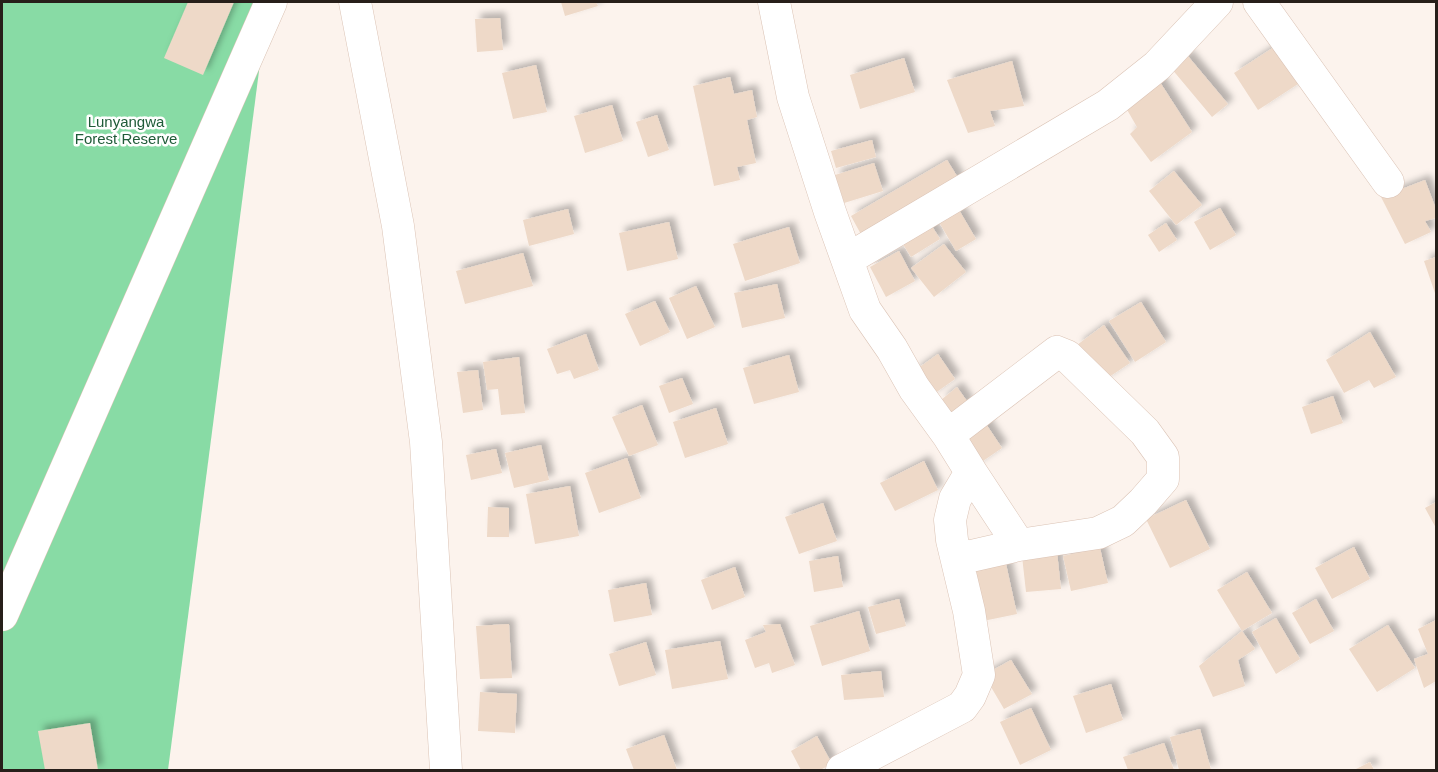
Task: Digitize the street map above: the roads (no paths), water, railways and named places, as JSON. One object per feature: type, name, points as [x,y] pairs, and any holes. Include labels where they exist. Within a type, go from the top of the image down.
[{"type":"street","points":[[2,615],[271,2]]},
{"type":"street","points":[[355,2],[398,226],[426,442],[446,771]]},
{"type":"street","points":[[774,2],[793,97],[865,310],[1019,545]]},
{"type":"street","points":[[848,260],[1108,105],[1156,66],[1217,2]]},
{"type":"street","points":[[1259,2],[1388,182]]},
{"type":"street","points":[[948,435],[1057,352],[1067,356],[1144,432],[1163,457],[1162,479],[1123,521],[1098,533],[1019,545],[958,559]]},
{"type":"street","points":[[842,771],[962,707],[970,696],[978,675],[969,611],[952,540],[950,520],[955,498],[970,472]]},
{"type":"park label","name":"Lunyangwa Forest Reserve","points":[[126,130]]}]
